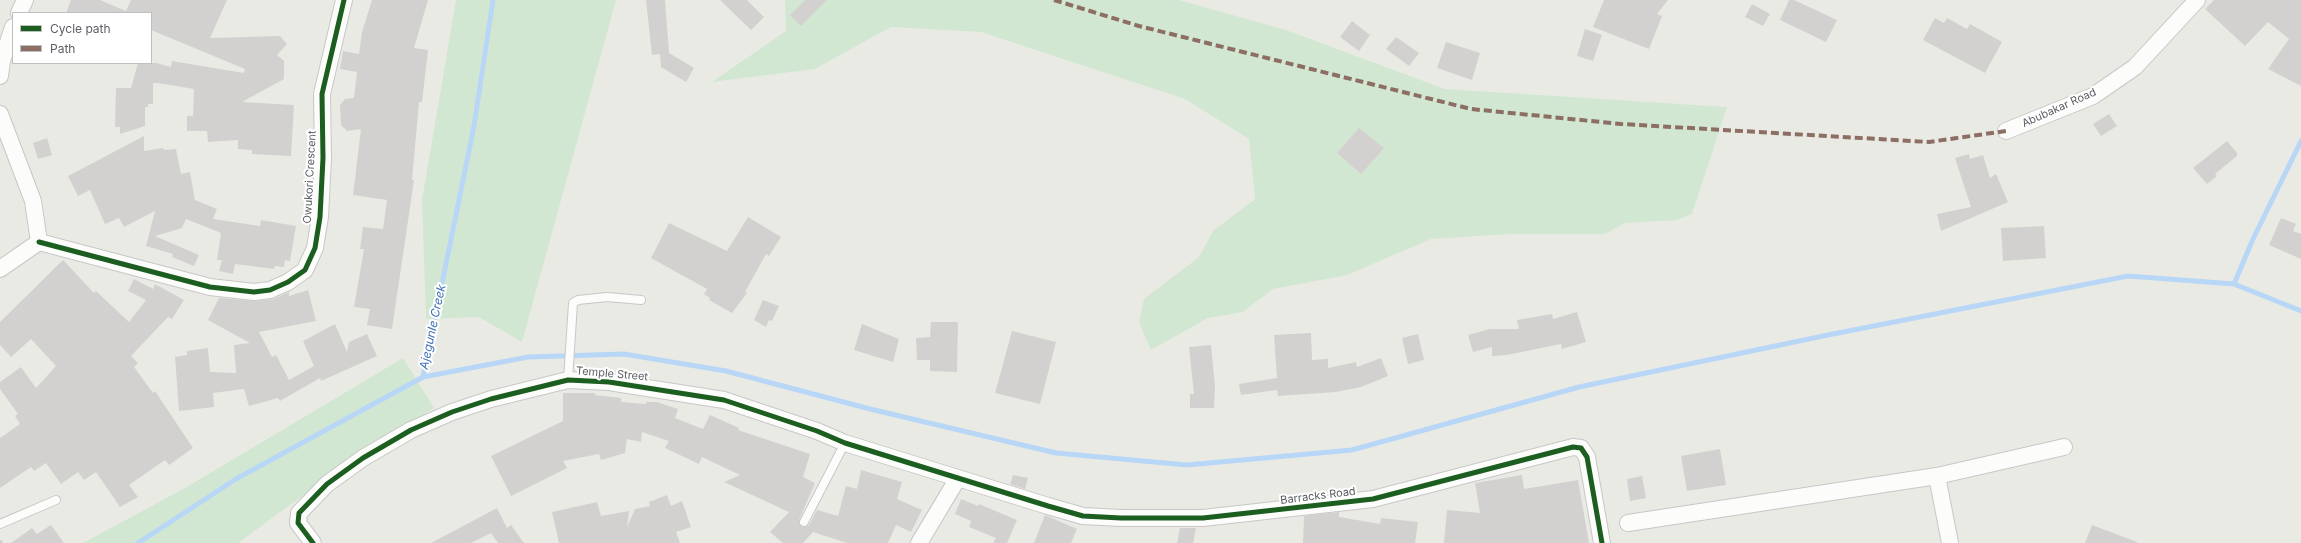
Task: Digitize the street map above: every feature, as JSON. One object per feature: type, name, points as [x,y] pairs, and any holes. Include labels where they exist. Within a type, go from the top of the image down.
[{"type":"street","points":[[19,12],[25,0]]},
{"type":"street","name":"Owukori Crescent","points":[[39,242],[210,287],[254,292],[270,290],[288,282],[305,270],[315,248],[320,217],[323,158],[322,94],[344,0]]},
{"type":"street","name":"Abubakar Road","points":[[2006,131],[2093,96],[2135,67],[2197,0]]},
{"type":"street","points":[[0,76],[2,61],[12,30]]},
{"type":"street","points":[[0,114],[33,201],[39,242],[0,269]]},
{"type":"street","name":"Temple Street","points":[[313,543],[298,523],[299,513],[327,484],[363,458],[411,430],[452,412],[567,376],[724,400],[817,431],[845,443],[958,478]]},
{"type":"street","name":"Barracks Road","points":[[958,478],[1083,516],[1120,518],[1203,518],[1284,511],[1373,499],[1573,447],[1581,448],[1587,457],[1602,543]]},
{"type":"street","points":[[1628,523],[1937,476],[2064,447]]},
{"type":"street","points":[[1937,476],[1950,543]]},
{"type":"street","points":[[919,543],[958,478]]},
{"type":"lane","points":[[567,376],[573,303],[578,300],[607,297],[641,300]]},
{"type":"lane","points":[[804,522],[845,443]]},
{"type":"lane","points":[[0,524],[56,500]]},
{"type":"green space","points":[[456,0],[616,0],[522,342],[479,317],[426,319],[422,200]]},
{"type":"green space","points":[[785,0],[1179,0],[1286,30],[1445,89],[1727,107],[1692,214],[1677,220],[1625,223],[1605,234],[1510,234],[1431,239],[1347,275],[1273,289],[1243,312],[1208,318],[1151,350],[1139,323],[1144,299],[1199,257],[1213,231],[1255,199],[1249,139],[1185,99],[981,32],[891,27],[815,69],[712,82],[786,31]]},
{"type":"green space","points":[[403,358],[434,408],[316,486],[238,543],[83,543],[185,488]]},
{"type":"building","points":[[71,0],[100,0],[126,11],[131,0],[227,0],[210,38],[280,36],[287,44],[277,55],[284,61],[284,79],[242,102],[294,105],[291,156],[252,154],[252,150],[238,149],[238,140],[208,142],[207,131],[187,131],[187,116],[193,116],[194,89],[158,83],[153,83],[153,104],[148,104],[148,107],[145,107],[145,126],[120,134],[120,127],[115,127],[116,88],[131,88],[138,64],[156,63],[171,67],[172,61],[244,73],[245,69],[152,30],[152,12],[66,12]]},
{"type":"building","points":[[372,0],[428,0],[414,48],[428,50],[422,102],[419,102],[412,180],[414,180],[392,329],[367,325],[370,309],[354,307],[364,249],[360,249],[363,227],[383,229],[387,200],[353,195],[361,129],[347,131],[341,125],[340,105],[345,99],[354,98],[357,72],[340,69],[343,51],[359,54],[362,32]]},
{"type":"building","points":[[646,0],[665,0],[669,53],[694,68],[686,82],[661,67],[660,54],[652,55]]},
{"type":"building","points":[[720,0],[747,0],[764,17],[751,30]]},
{"type":"building","points":[[805,0],[827,0],[801,26],[790,15]]},
{"type":"building","points":[[1604,0],[1668,0],[1657,14],[1662,16],[1649,49],[1593,27]]},
{"type":"building","points":[[1789,0],[1794,0],[1837,20],[1826,42],[1780,20]]},
{"type":"building","points":[[2214,0],[2301,0],[2301,86],[2268,69],[2289,39],[2268,22],[2245,46],[2205,9]]},
{"type":"building","points":[[1752,4],[1770,14],[1763,26],[1745,17]]},
{"type":"building","points":[[1935,18],[1944,23],[1947,18],[1967,29],[1970,24],[2002,42],[1985,73],[1923,40]]},
{"type":"building","points":[[1352,21],[1370,35],[1359,51],[1340,37]]},
{"type":"building","points":[[1585,29],[1602,35],[1593,61],[1577,56]]},
{"type":"building","points":[[1396,37],[1419,53],[1409,66],[1386,49]]},
{"type":"building","points":[[1446,42],[1480,53],[1472,80],[1437,68]]},
{"type":"building","points":[[2109,114],[2117,126],[2101,136],[2093,124]]},
{"type":"building","points":[[1359,128],[1384,148],[1361,174],[1337,153]]},
{"type":"building","points":[[144,136],[144,151],[163,148],[164,150],[176,149],[181,174],[190,172],[195,200],[217,209],[213,219],[260,226],[261,220],[296,226],[290,261],[285,260],[284,267],[275,266],[274,269],[235,264],[233,274],[219,271],[222,260],[217,260],[221,233],[186,219],[182,228],[155,236],[199,255],[194,266],[172,257],[173,254],[146,246],[155,211],[124,227],[119,218],[105,224],[90,190],[78,196],[68,176]]},
{"type":"building","points":[[47,138],[52,155],[38,159],[33,143]]},
{"type":"building","points":[[2227,141],[2237,153],[2237,156],[2215,174],[2217,176],[2207,184],[2193,168]]},
{"type":"building","points":[[1969,154],[1970,159],[1983,155],[1990,178],[1996,174],[2008,202],[1941,231],[1937,214],[1971,207],[1955,158]]},
{"type":"building","points":[[748,217],[781,237],[769,256],[766,254],[745,292],[747,293],[732,313],[709,300],[710,298],[704,294],[707,289],[651,258],[669,223],[727,251]]},
{"type":"building","points":[[2281,218],[2296,224],[2293,231],[2301,234],[2301,259],[2269,245]]},
{"type":"building","points":[[2044,226],[2046,258],[2003,261],[2001,228]]},
{"type":"building","points":[[63,260],[94,293],[96,291],[129,322],[146,300],[128,291],[134,279],[153,289],[155,284],[184,300],[172,319],[168,317],[131,356],[138,363],[134,367],[153,393],[155,391],[193,448],[169,465],[165,460],[129,485],[138,497],[120,507],[96,472],[84,480],[78,472],[61,484],[46,463],[34,471],[31,467],[0,488],[0,438],[20,424],[15,416],[18,414],[0,389],[0,382],[21,367],[36,388],[56,366],[31,339],[11,357],[0,345],[0,322]]},
{"type":"building","points":[[308,290],[316,321],[259,332],[272,357],[276,355],[289,380],[314,366],[303,341],[335,324],[347,352],[349,342],[367,334],[377,356],[321,381],[320,378],[280,401],[278,398],[249,406],[244,389],[213,393],[214,407],[179,411],[175,357],[187,355],[187,351],[208,348],[210,372],[236,373],[234,345],[250,343],[208,320],[219,298],[255,301],[274,299],[289,292],[289,296]]},
{"type":"building","points":[[763,300],[779,306],[772,321],[769,320],[766,327],[754,320]]},
{"type":"building","points":[[1577,312],[1586,342],[1562,349],[1561,344],[1507,355],[1492,356],[1492,347],[1473,352],[1468,335],[1490,329],[1519,329],[1517,320],[1552,314],[1553,319]]},
{"type":"building","points":[[931,322],[958,322],[957,372],[930,371],[930,360],[917,360],[916,338],[930,337]]},
{"type":"building","points":[[862,324],[899,339],[893,362],[854,350]]},
{"type":"building","points":[[1012,331],[1056,342],[1040,404],[995,393]]},
{"type":"building","points":[[1311,333],[1312,360],[1328,359],[1328,368],[1356,362],[1357,367],[1381,358],[1388,376],[1361,387],[1336,392],[1278,396],[1277,390],[1241,395],[1239,384],[1277,378],[1274,335]]},
{"type":"building","points":[[1418,334],[1424,360],[1408,364],[1402,338]]},
{"type":"building","points":[[1211,345],[1215,386],[1214,408],[1190,408],[1190,394],[1194,394],[1189,347]]},
{"type":"building","points":[[563,393],[595,393],[595,395],[621,398],[621,402],[646,404],[646,402],[657,402],[678,409],[675,418],[703,429],[710,415],[739,428],[738,430],[810,454],[803,477],[815,483],[799,520],[802,527],[809,525],[817,510],[838,516],[846,486],[857,489],[861,470],[902,482],[897,499],[922,510],[911,532],[896,525],[888,543],[847,543],[813,532],[803,543],[783,543],[770,532],[789,512],[724,482],[740,475],[702,457],[699,464],[665,448],[669,441],[642,432],[641,442],[627,439],[625,453],[601,460],[599,454],[563,461],[567,468],[511,496],[491,456],[563,421]]},
{"type":"building","points":[[1720,449],[1726,485],[1687,491],[1681,456]]},
{"type":"building","points":[[1013,475],[1028,478],[1025,489],[1010,484]]},
{"type":"building","points":[[1522,475],[1524,489],[1578,480],[1589,543],[1444,543],[1447,510],[1480,513],[1475,483]]},
{"type":"building","points":[[1642,476],[1646,498],[1630,501],[1627,479]]},
{"type":"building","points":[[667,495],[671,506],[682,501],[691,527],[676,532],[680,543],[559,543],[552,512],[597,502],[601,516],[629,511],[627,527],[635,509],[650,506],[649,502]]},
{"type":"building","points":[[961,499],[978,506],[979,504],[1017,520],[1007,543],[993,543],[996,538],[969,527],[971,521],[955,514]]},
{"type":"building","points":[[497,508],[507,528],[511,525],[524,543],[498,543],[491,533],[471,543],[431,543]]},
{"type":"building","points":[[1339,512],[1339,517],[1380,524],[1381,518],[1418,522],[1415,543],[1303,543],[1304,516]]},
{"type":"building","points":[[1045,515],[1077,529],[1071,543],[1034,543]]},
{"type":"building","points":[[51,525],[64,543],[11,543],[32,528],[37,534]]},
{"type":"building","points":[[2092,525],[2137,542],[2137,543],[2085,543]]},
{"type":"building","points":[[1180,528],[1196,528],[1193,543],[1177,543]]},
{"type":"waterway","name":"Ajegunle Creek","points":[[138,543],[236,479],[423,377],[474,126],[493,0]]},
{"type":"waterway","points":[[2234,284],[2253,239],[2301,141]]},
{"type":"waterway","points":[[423,377],[528,357],[624,354],[726,371],[870,409],[1056,453],[1187,465],[1352,450],[1579,387],[1828,335],[2128,276],[2234,284],[2301,311]]},
{"type":"marked path","points":[[1054,0],[1139,26],[1471,109],[1621,124],[1929,142],[2006,131]]},
{"type":"cycle path","points":[[39,242],[210,287],[254,292],[270,290],[288,282],[305,270],[315,248],[320,217],[323,158],[322,94],[344,0]]},
{"type":"cycle path","points":[[313,543],[298,523],[299,513],[327,484],[363,458],[411,430],[452,412],[491,399],[568,380],[609,382],[724,400],[817,431],[845,443],[1083,516],[1121,518],[1203,518],[1373,499],[1573,447],[1581,448],[1587,457],[1602,543]]}]
